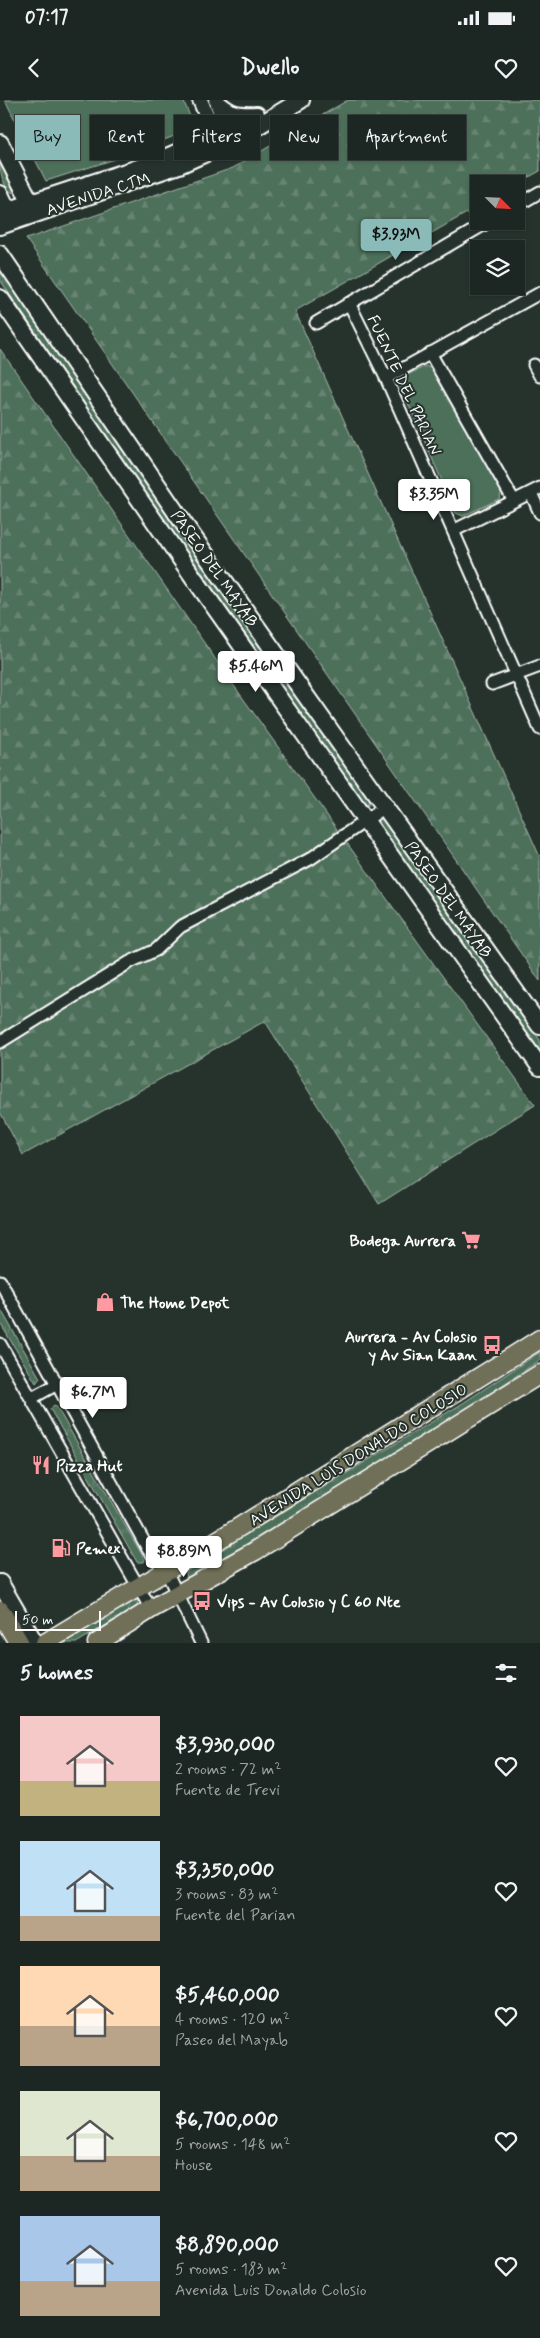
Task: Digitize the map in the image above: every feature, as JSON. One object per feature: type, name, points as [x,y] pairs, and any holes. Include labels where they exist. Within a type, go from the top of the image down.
[{"type":"highway","points":[[0,1611],[18,1643]]},
{"type":"main road","name":"AVENIDA CTM","points":[[257,114],[281,100]]},
{"type":"main road","name":"AVENIDA CTM","points":[[260,121],[300,100]]},
{"type":"main road","points":[[0,143],[34,208]]},
{"type":"main road","name":"AVENIDA CTM","points":[[5,218],[34,208],[133,182],[188,160]]},
{"type":"main road","points":[[0,194],[5,218]]},
{"type":"main road","name":"PASEO DEL MAYAB","points":[[0,254],[184,524],[540,1026]]},
{"type":"main road","name":"PASEO DEL MAYAB","points":[[0,298],[196,581],[540,1067]]},
{"type":"main road","name":"AVENIDA LUIS DONALDO COLOSIO","points":[[46,1643],[466,1388],[540,1339]]},
{"type":"main road","name":"AVENIDA LUIS DONALDO COLOSIO","points":[[96,1643],[151,1609],[178,1596],[255,1551],[540,1374]]},
{"type":"main road","points":[[0,1583],[35,1643]]},
{"type":"street","points":[[200,100],[210,115]]},
{"type":"street","points":[[216,100],[219,115]]},
{"type":"street","points":[[216,100],[228,111],[241,115],[257,114]]},
{"type":"street","points":[[525,201],[540,192]]},
{"type":"street","points":[[316,323],[475,230]]},
{"type":"street","points":[[386,378],[540,293]]},
{"type":"street","name":"FUENTE DEL PARIAN","points":[[349,304],[386,378],[540,729]]},
{"type":"street","points":[[430,353],[514,501]]},
{"type":"street","points":[[534,365],[540,376]]},
{"type":"street","points":[[453,531],[535,490],[540,513]]},
{"type":"street","points":[[492,684],[540,666]]},
{"type":"street","points":[[0,1042],[130,962],[156,950],[180,927],[310,859],[385,808]]},
{"type":"street","points":[[0,1281],[148,1549],[166,1571],[201,1643]]},
{"type":"street","points":[[0,1344],[151,1609]]},
{"type":"street","points":[[32,1398],[58,1383]]},
{"type":"green space","points":[[5,100],[183,100],[189,115],[174,115],[174,136],[164,140],[164,115],[90,115],[90,160],[112,160],[46,181],[35,160],[80,160],[80,115],[15,115],[15,120]]},
{"type":"green space","points":[[348,100],[540,100],[540,171],[525,179],[525,175],[470,175],[470,211],[295,311],[540,857],[540,981],[26,239],[233,168],[247,160],[260,160],[260,152],[270,146],[270,160],[338,160],[338,115],[323,115]]},
{"type":"green space","points":[[0,163],[13,188],[13,193],[7,188],[3,180]]},
{"type":"green space","points":[[0,270],[144,482],[369,801],[369,805],[365,804],[140,485],[0,280]]},
{"type":"green space","points":[[0,349],[232,683],[535,1105],[379,1204],[265,1021],[23,1155],[0,1112]]},
{"type":"green space","points":[[426,366],[431,369],[502,492],[499,499],[463,516],[456,513],[400,385],[403,377]]},
{"type":"green space","points":[[378,817],[381,817],[540,1040],[540,1051],[376,821]]},
{"type":"green space","points":[[0,1308],[40,1378],[36,1383],[0,1323]]},
{"type":"green space","points":[[540,1352],[540,1360],[450,1420],[192,1577],[187,1577],[188,1569],[463,1403]]},
{"type":"green space","points":[[54,1405],[145,1560],[144,1562],[137,1562],[50,1409]]},
{"type":"green space","points":[[133,1600],[138,1600],[137,1607],[76,1643],[62,1643]]},
{"type":"place","name":"Bodega Aurrera","points":[[471,1240]]},
{"type":"place","name":"The Home Depot","points":[[105,1302]]},
{"type":"place","name":"Aurrera - Av Colosio y Av Sian Kaan","points":[[492,1345]]},
{"type":"place","name":"Pizza Hut","points":[[41,1465]]},
{"type":"place","name":"Pemex","points":[[61,1548]]},
{"type":"place","name":"Vips - Av Colosio y C 60 Nte","points":[[202,1601]]}]
